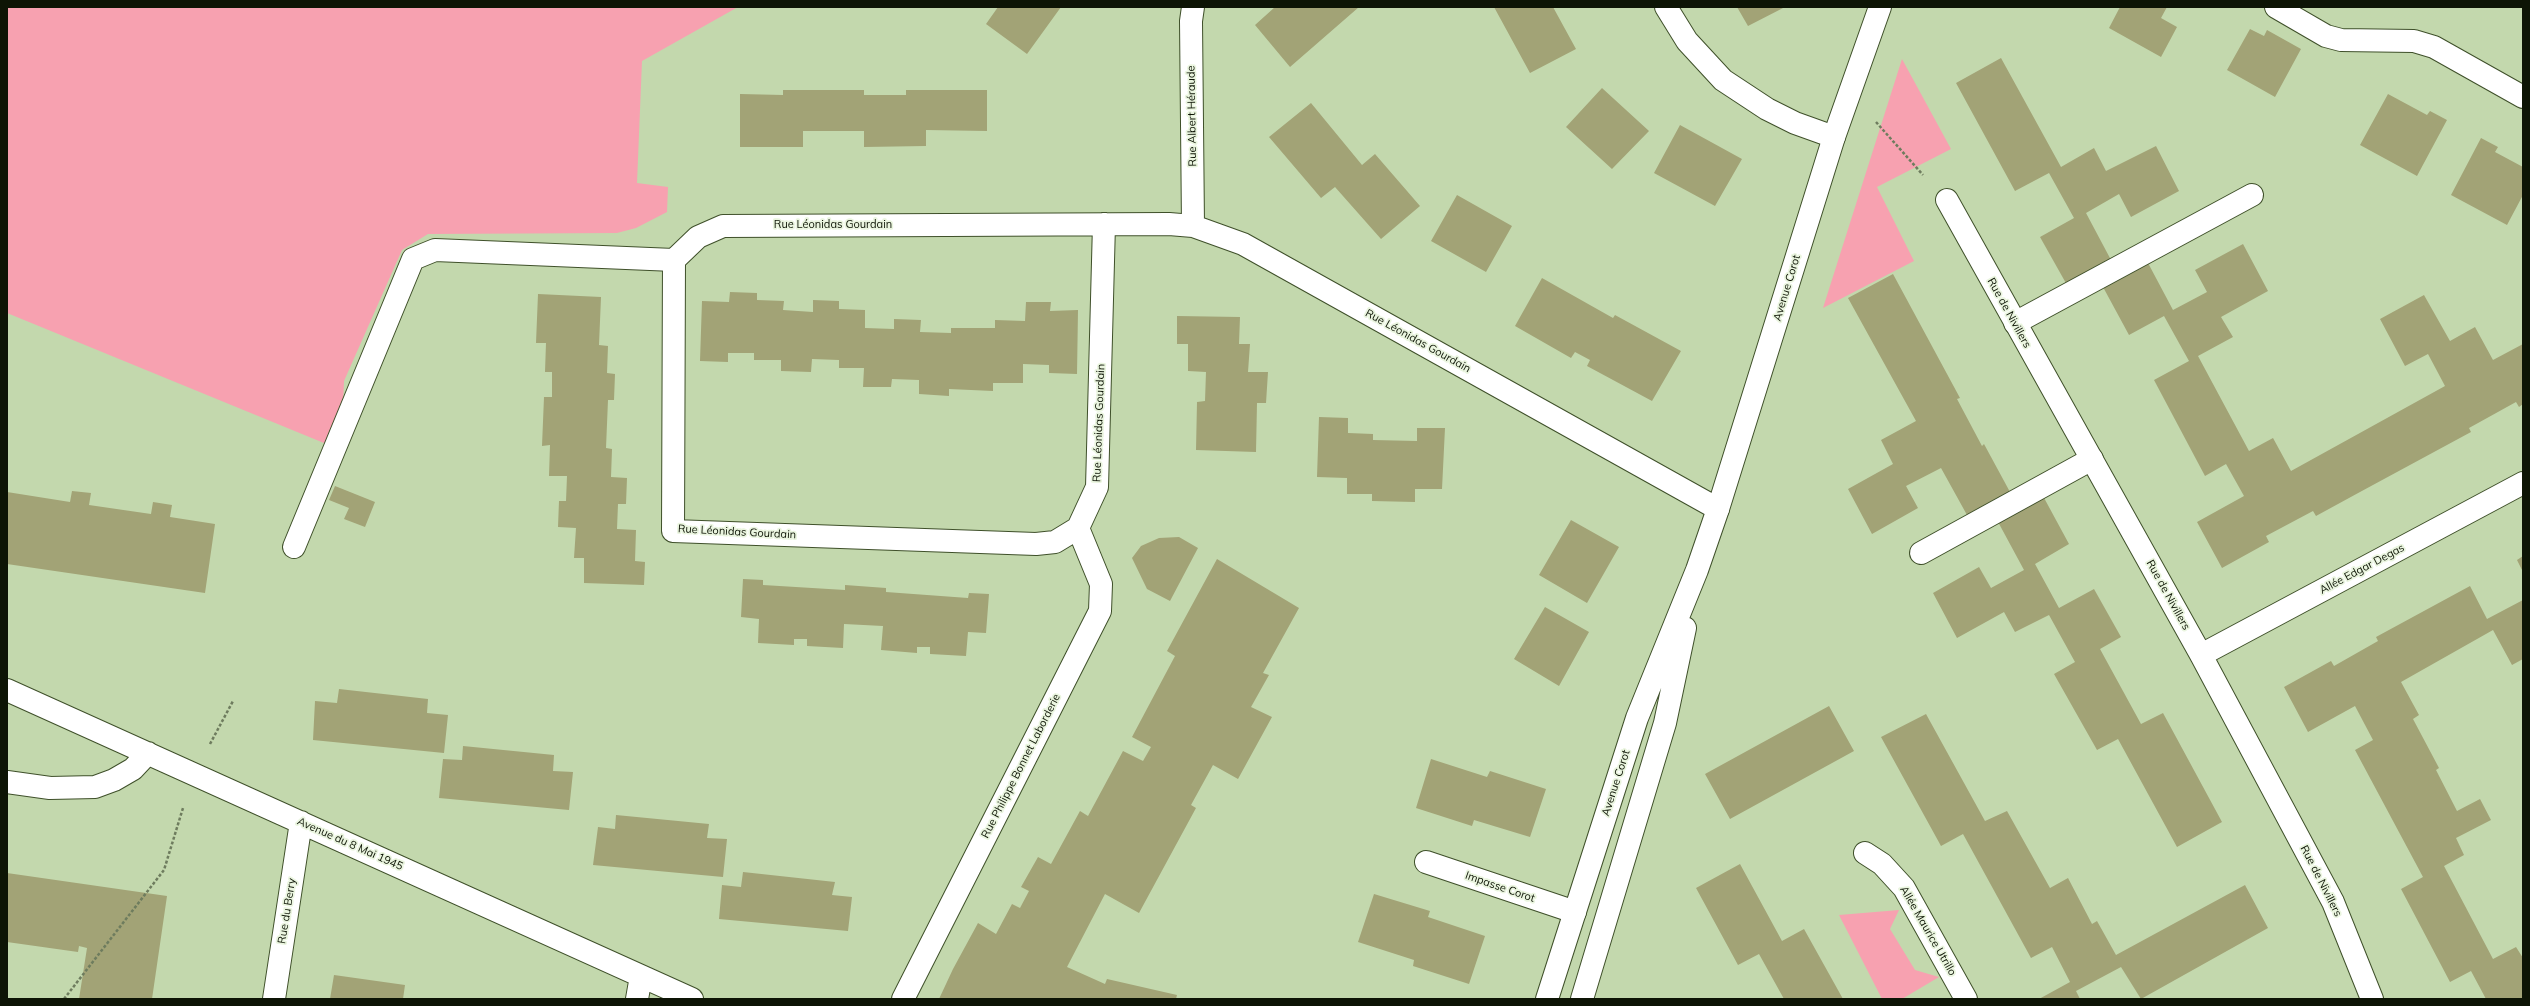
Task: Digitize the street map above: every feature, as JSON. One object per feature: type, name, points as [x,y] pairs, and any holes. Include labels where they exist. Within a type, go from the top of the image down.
[{"type":"street","name":"Rue Albert Héraude","points":[[1193,226],[1191,21],[1194,7]]},
{"type":"street","points":[[1666,7],[1687,41],[1723,80],[1767,109],[1796,123],[1834,137]]},
{"type":"street","name":"Avenue Corot","points":[[1547,999],[1637,718],[1697,570],[1718,509],[1834,137],[1880,7]]},
{"type":"street","points":[[2276,7],[2326,36],[2356,41],[2414,41],[2434,47],[2523,97]]},
{"type":"street","points":[[2015,323],[2252,195]]},
{"type":"street","name":"Rue de Nivillers","points":[[1947,200],[2201,655],[2333,902],[2372,999]]},
{"type":"street","name":"Rue Léonidas Gourdain","points":[[1104,224],[1097,487],[1078,528],[1055,542],[1036,544],[673,531],[674,260],[698,237],[723,226],[1104,224],[1193,226],[1244,244],[1718,509]]},
{"type":"street","points":[[294,547],[413,259],[435,250],[674,260]]},
{"type":"street","points":[[1921,553],[2092,459]]},
{"type":"street","name":"Allée Edgar Degas","points":[[2201,655],[2523,483]]},
{"type":"street","name":"Rue Philippe Bonnet Laborderie","points":[[903,999],[1100,611],[1102,584],[1078,528]]},
{"type":"street","name":"Avenue Corot","points":[[1582,999],[1665,723],[1697,570]]},
{"type":"street","name":"Avenue du 8 Mai 1945","points":[[7,690],[692,999]]},
{"type":"street","points":[[7,782],[50,788],[95,787],[114,780],[127,773],[148,753]]},
{"type":"street","name":"Rue du Berry","points":[[274,999],[301,822]]},
{"type":"street","name":"Allée Maurice Utrillo","points":[[1865,853],[1882,864],[1904,888],[1966,999]]},
{"type":"street","name":"Impasse Corot","points":[[1426,862],[1575,912]]},
{"type":"street","points":[[637,999],[641,976]]},
{"type":"path","points":[[1849,93],[1947,200]]},
{"type":"path","points":[[64,999],[164,870],[194,774],[233,700]]},
{"type":"shaded area","points":[[7,7],[738,7],[642,61],[637,183],[668,187],[667,212],[636,228],[617,233],[428,234],[402,250],[344,381],[341,450],[7,313]]},
{"type":"shaded area","points":[[1902,59],[1951,149],[1877,187],[1914,261],[1823,308]]},
{"type":"shaded area","points":[[1899,910],[1890,929],[1915,970],[1939,977],[1902,999],[1882,999],[1839,915]]},
{"type":"building","points":[[998,7],[1061,7],[1027,54],[986,24]]},
{"type":"building","points":[[1275,7],[1359,7],[1290,67],[1255,25]]},
{"type":"building","points":[[1494,7],[1553,7],[1576,49],[1530,73]]},
{"type":"building","points":[[1737,7],[1785,7],[1748,26]]},
{"type":"building","points":[[2120,7],[2167,7],[2161,18],[2177,27],[2161,57],[2109,28]]},
{"type":"building","points":[[2250,29],[2264,36],[2267,30],[2301,49],[2275,97],[2227,70]]},
{"type":"building","points":[[2001,58],[2061,167],[2094,148],[2106,171],[2156,146],[2179,191],[2131,217],[2119,194],[2086,213],[2111,260],[2067,285],[2040,237],[2074,218],[2049,173],[2015,191],[1956,83]]},
{"type":"building","points":[[1602,88],[1649,131],[1612,169],[1566,127]]},
{"type":"building","points":[[783,90],[864,90],[864,95],[906,95],[906,90],[987,90],[987,131],[926,130],[926,146],[864,147],[864,131],[803,131],[803,147],[740,147],[740,94],[783,95]]},
{"type":"building","points":[[2388,94],[2427,115],[2430,111],[2447,120],[2417,176],[2360,145]]},
{"type":"building","points":[[1311,103],[1362,165],[1375,154],[1420,206],[1381,239],[1335,187],[1321,198],[1269,137]]},
{"type":"building","points":[[1680,125],[1742,159],[1715,206],[1654,173]]},
{"type":"building","points":[[2481,138],[2498,147],[2495,152],[2523,167],[2523,195],[2507,225],[2451,195]]},
{"type":"building","points":[[1457,195],[1512,226],[1486,272],[1431,241]]},
{"type":"building","points":[[2243,244],[2268,291],[2221,317],[2233,337],[2198,356],[2249,451],[2273,438],[2291,471],[2445,386],[2428,354],[2405,366],[2380,319],[2424,295],[2450,341],[2475,327],[2493,360],[2523,344],[2523,404],[2519,407],[2516,402],[2469,428],[2471,432],[2316,516],[2313,511],[2266,536],[2269,542],[2222,568],[2197,522],[2244,496],[2226,464],[2205,476],[2154,380],[2189,361],[2164,316],[2129,335],[2103,287],[2148,263],[2173,310],[2207,292],[2195,270]]},
{"type":"building","points":[[1893,274],[1960,398],[1957,399],[1982,446],[1984,444],[2010,492],[1967,515],[1941,468],[1906,486],[1918,508],[1872,534],[1848,489],[1893,464],[1881,440],[1916,421],[1848,298]]},
{"type":"building","points":[[1542,278],[1613,318],[1615,315],[1681,351],[1652,401],[1587,366],[1590,360],[1575,352],[1571,358],[1515,326]]},
{"type":"building","points":[[730,292],[757,293],[757,300],[784,301],[783,310],[813,312],[813,300],[839,301],[839,309],[865,310],[865,328],[894,329],[894,319],[921,320],[920,332],[951,333],[951,328],[995,328],[995,320],[1025,321],[1026,302],[1051,302],[1050,311],[1078,310],[1077,374],[1049,373],[1049,365],[1023,364],[1023,383],[993,383],[993,391],[949,389],[949,396],[919,394],[919,380],[892,379],[891,387],[863,387],[864,368],[839,368],[839,360],[812,359],[811,372],[781,371],[781,360],[754,360],[754,353],[728,353],[728,362],[700,361],[702,301],[729,302]]},
{"type":"building","points":[[538,294],[601,297],[599,345],[608,346],[607,373],[615,374],[614,400],[608,400],[606,448],[612,449],[611,477],[627,478],[626,504],[618,504],[617,529],[636,530],[635,561],[645,562],[644,585],[584,583],[584,558],[574,558],[576,528],[558,527],[559,501],[566,501],[567,476],[549,476],[550,445],[542,446],[544,397],[552,397],[552,372],[545,372],[546,343],[536,343]]},
{"type":"building","points":[[1177,316],[1240,317],[1239,344],[1250,344],[1248,372],[1268,372],[1266,403],[1257,403],[1256,452],[1196,450],[1197,402],[1205,401],[1206,372],[1188,371],[1188,344],[1177,344]]},
{"type":"building","points":[[1319,417],[1348,418],[1348,433],[1373,434],[1373,440],[1417,441],[1417,428],[1445,428],[1442,489],[1415,489],[1415,502],[1372,501],[1372,494],[1347,494],[1347,478],[1317,477]]},
{"type":"building","points":[[335,486],[375,502],[365,527],[344,519],[349,508],[329,500]]},
{"type":"building","points":[[72,491],[91,493],[89,505],[151,514],[153,502],[172,505],[170,517],[215,524],[205,593],[7,564],[7,492],[70,502]]},
{"type":"building","points":[[2043,496],[2069,544],[2035,564],[2059,608],[2094,589],[2121,637],[2100,649],[2141,724],[2163,713],[2222,822],[2177,847],[2118,739],[2097,750],[2054,674],[2075,662],[2049,615],[2015,632],[2004,612],[1957,638],[1933,593],[1979,567],[1991,588],[2024,570],[1997,520]]},
{"type":"building","points":[[1571,520],[1619,547],[1587,603],[1539,575]]},
{"type":"building","points":[[1179,537],[1198,548],[1170,601],[1147,589],[1132,558],[1141,546],[1159,538]]},
{"type":"building","points":[[2523,556],[2523,572],[2517,560]]},
{"type":"building","points":[[1217,559],[1299,608],[1263,673],[1269,675],[1251,707],[1272,717],[1238,779],[1213,765],[1191,805],[1196,808],[1139,913],[1105,894],[1067,967],[1105,984],[1107,979],[1177,995],[1176,999],[939,999],[953,969],[978,923],[996,934],[1012,904],[1020,908],[1029,891],[1021,887],[1038,857],[1051,864],[1080,811],[1088,816],[1123,751],[1143,761],[1151,747],[1132,737],[1175,656],[1167,651]]},
{"type":"building","points":[[743,579],[763,580],[763,585],[845,590],[845,585],[886,588],[886,592],[968,598],[969,593],[989,594],[986,633],[968,632],[966,656],[930,654],[930,647],[917,647],[917,653],[881,650],[883,626],[844,624],[843,648],[807,646],[807,639],[794,639],[794,645],[758,643],[759,619],[741,617]]},
{"type":"building","points":[[2470,586],[2487,619],[2523,600],[2523,659],[2512,665],[2493,630],[2401,682],[2419,715],[2413,719],[2439,768],[2436,770],[2457,811],[2480,799],[2491,820],[2456,838],[2464,855],[2444,866],[2493,959],[2516,947],[2523,958],[2523,999],[2486,999],[2471,971],[2450,982],[2401,889],[2423,877],[2355,750],[2373,740],[2355,706],[2308,732],[2284,687],[2331,661],[2334,666],[2378,641],[2376,637]]},
{"type":"building","points":[[1545,607],[1589,632],[1559,686],[1514,659]]},
{"type":"building","points":[[339,689],[428,699],[427,713],[448,715],[444,753],[313,740],[315,701],[337,703]]},
{"type":"building","points":[[1829,706],[1854,751],[1730,819],[1705,774]]},
{"type":"building","points":[[1926,714],[1985,821],[2007,811],[2050,888],[2068,878],[2092,924],[2097,921],[2116,955],[2245,885],[2268,928],[2141,999],[2121,967],[2076,991],[2080,999],[2039,999],[2070,982],[2052,947],[2031,958],[1963,834],[1941,846],[1881,737]]},
{"type":"building","points":[[463,746],[554,755],[553,771],[573,772],[569,810],[439,798],[443,759],[462,760]]},
{"type":"building","points":[[1431,759],[1487,777],[1490,771],[1546,789],[1530,837],[1474,820],[1472,826],[1416,808]]},
{"type":"building","points":[[616,815],[709,824],[707,838],[727,839],[723,877],[593,865],[598,827],[615,829]]},
{"type":"building","points":[[1740,864],[1782,941],[1804,929],[1843,999],[1784,999],[1759,954],[1738,965],[1696,888]]},
{"type":"building","points":[[743,872],[835,882],[832,895],[852,897],[848,931],[719,919],[722,885],[741,887]]},
{"type":"building","points":[[7,873],[167,896],[152,999],[79,999],[87,948],[79,946],[78,952],[7,942]]},
{"type":"building","points":[[1374,894],[1430,911],[1428,917],[1485,936],[1469,984],[1413,966],[1414,960],[1358,942]]},
{"type":"building","points":[[334,975],[405,985],[403,999],[330,999]]}]
